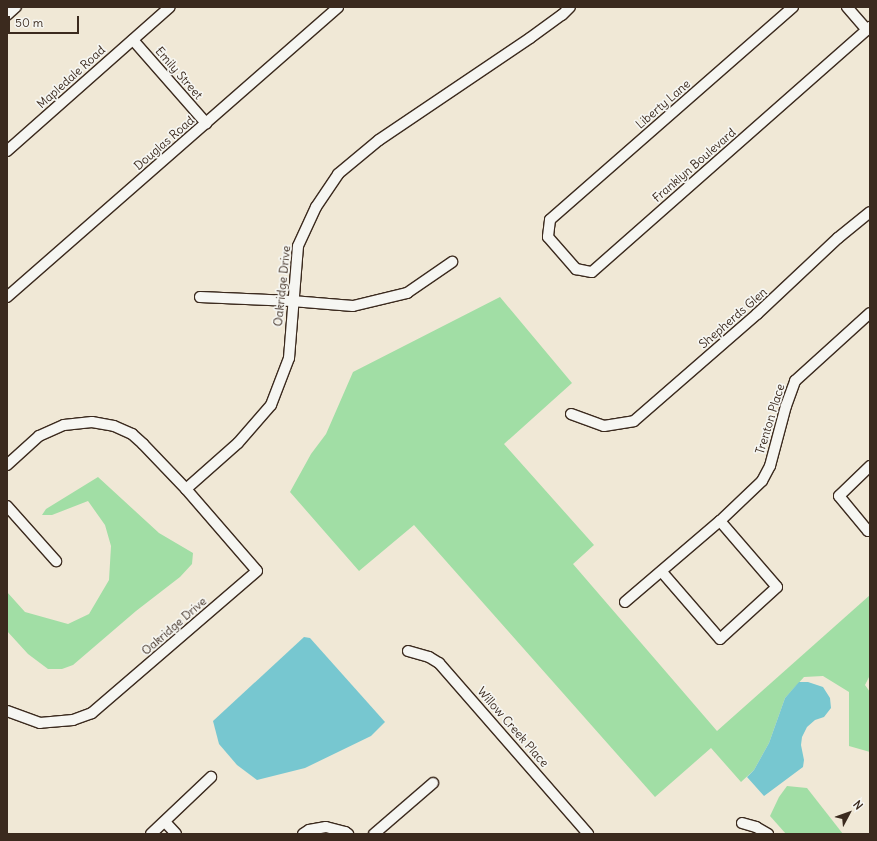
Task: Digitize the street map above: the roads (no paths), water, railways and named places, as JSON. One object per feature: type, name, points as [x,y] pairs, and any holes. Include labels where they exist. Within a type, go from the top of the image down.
[{"type":"street","points":[[7,15],[16,7]]},
{"type":"street","name":"Mapledale Road","points":[[7,151],[170,7]]},
{"type":"street","name":"Douglas Road","points":[[7,297],[338,7]]},
{"type":"street","name":"Oakridge Drive","points":[[186,489],[238,443],[272,405],[289,358],[292,301],[298,246],[316,207],[338,174],[380,140],[530,38],[562,15],[570,7]]},
{"type":"street","name":"Liberty Lane","points":[[550,220],[793,7]]},
{"type":"street","points":[[847,7],[869,28]]},
{"type":"street","name":"Franklyn Boulevard","points":[[550,220],[548,237],[576,269],[592,272],[869,28]]},
{"type":"street","name":"Emily Street","points":[[133,40],[206,123]]},
{"type":"street","name":"Shepherds Glen","points":[[571,414],[604,426],[634,421],[757,314],[838,238],[870,212]]},
{"type":"street","points":[[200,297],[292,301],[353,306],[406,293],[452,262]]},
{"type":"street","name":"Trenton Place","points":[[625,602],[720,521],[762,481],[770,466],[786,406],[795,381],[870,313]]},
{"type":"street","name":"Oakridge Drive","points":[[7,465],[39,436],[64,425],[92,422],[114,426],[132,434],[143,444],[186,489],[257,571],[92,713],[73,720],[40,723],[7,711]]},
{"type":"street","points":[[870,466],[839,496],[868,531],[870,530]]},
{"type":"street","points":[[7,506],[56,561]]},
{"type":"street","points":[[662,572],[720,639],[777,587],[720,521]]},
{"type":"street","name":"Willow Creek Place","points":[[408,651],[429,657],[439,663],[588,834]]},
{"type":"street","points":[[151,834],[212,777]]},
{"type":"street","points":[[374,834],[433,783]]},
{"type":"street","points":[[165,822],[176,834]]},
{"type":"street","points":[[742,823],[756,827],[768,834]]},
{"type":"street","points":[[303,834],[309,830],[326,827],[348,834]]},
{"type":"water","points":[[304,637],[310,638],[385,722],[371,736],[305,768],[257,780],[237,765],[219,744],[213,721]]},
{"type":"water","points":[[799,682],[808,682],[823,687],[830,698],[831,708],[824,717],[815,720],[807,727],[802,737],[801,745],[804,760],[803,767],[764,796],[747,777],[754,770],[769,743],[785,698]]}]
